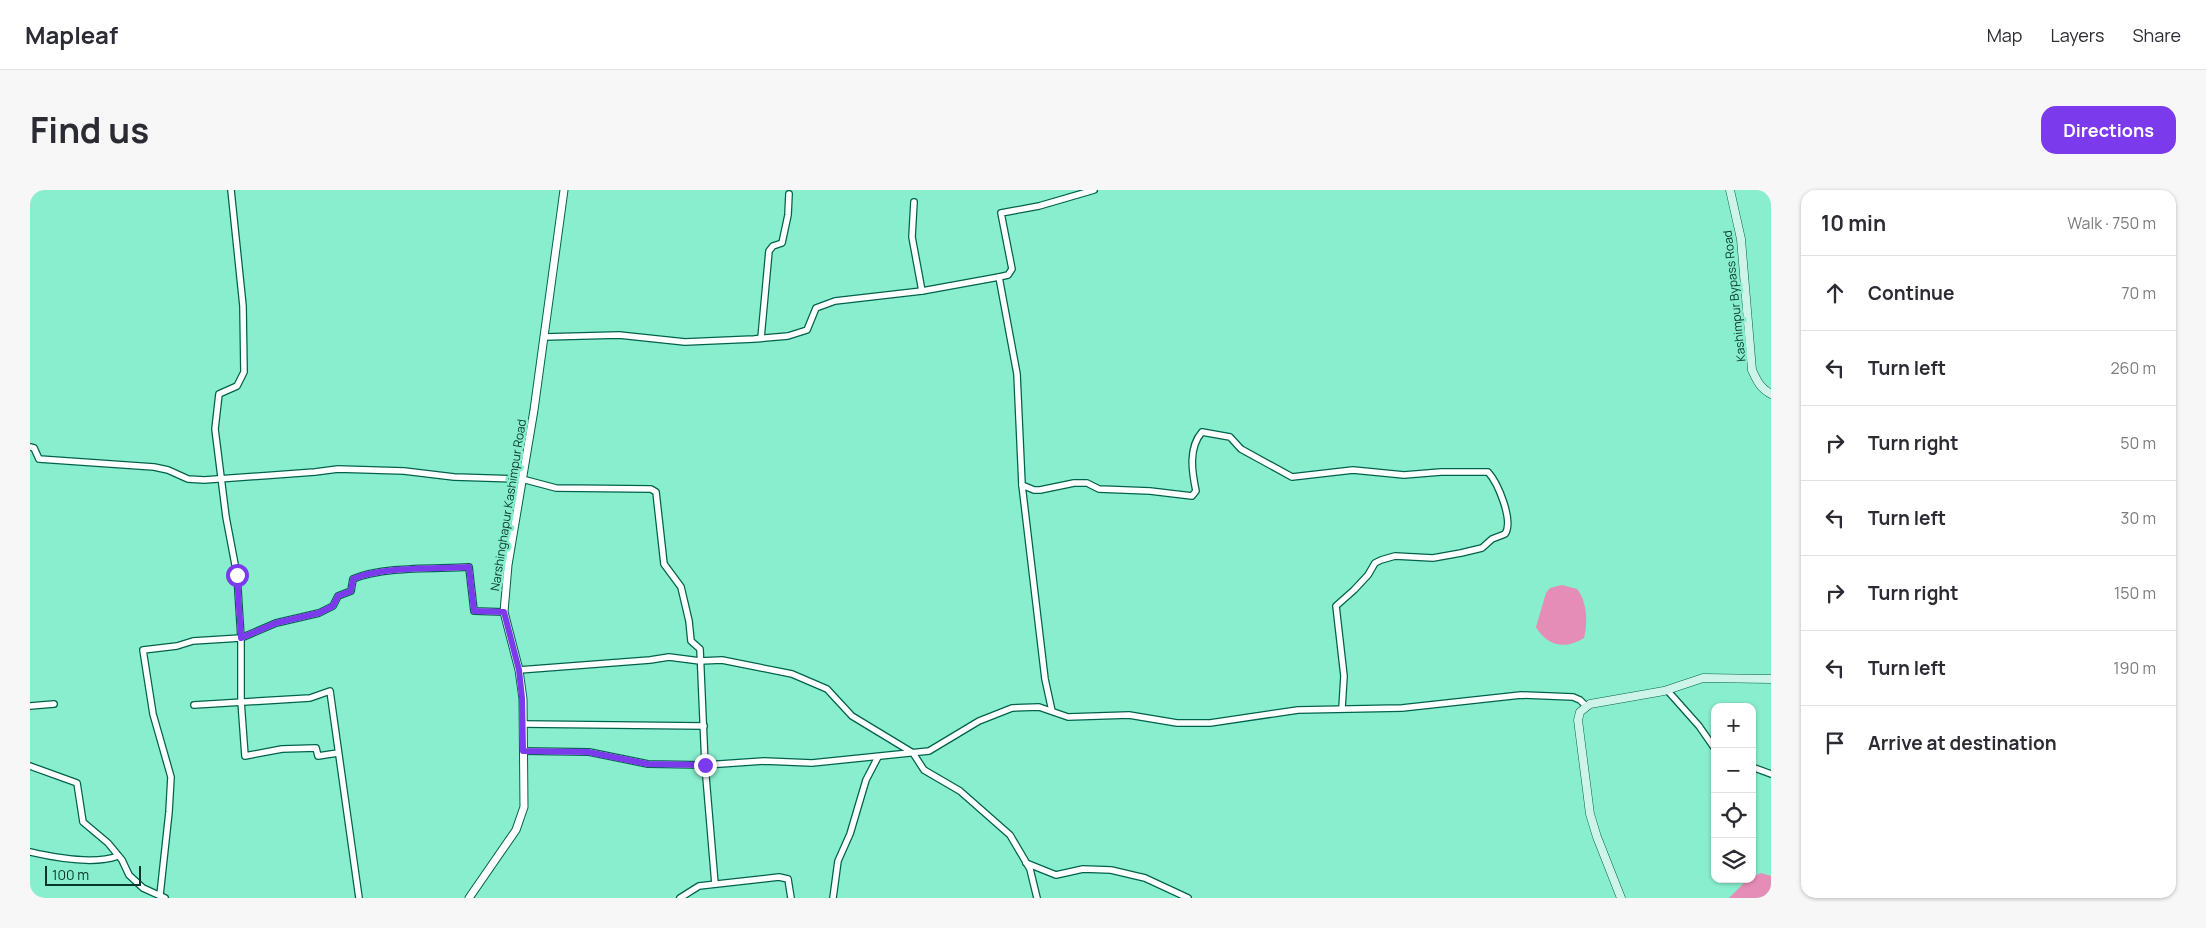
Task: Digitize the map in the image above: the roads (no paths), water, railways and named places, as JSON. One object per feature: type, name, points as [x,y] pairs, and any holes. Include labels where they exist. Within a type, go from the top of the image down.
[{"type":"main road","name":"Kashimpur Bypass Road","points":[[1730,190],[1741,239],[1752,370],[1757,382],[1764,390],[1771,394]]},
{"type":"main road","points":[[1621,898],[1590,814],[1578,720],[1580,712],[1588,705],[1666,690],[1702,678],[1771,679]]},
{"type":"street","points":[[231,190],[243,306],[244,372],[237,386],[219,394],[216,403],[216,429],[220,456],[220,479],[237,575],[241,638],[240,701],[245,756],[282,749],[316,748],[318,756],[338,753]]},
{"type":"street","name":"Narshinghapur Kashimpur Road","points":[[469,898],[516,830],[524,807],[523,724],[519,670],[504,612],[508,565],[544,337],[564,190]]},
{"type":"street","points":[[544,337],[619,335],[685,342],[788,336],[807,330],[816,308],[835,301],[922,291],[1008,275],[1012,269],[1001,213],[1039,206],[1094,190]]},
{"type":"street","points":[[761,338],[769,250],[773,246],[782,243],[789,194]]},
{"type":"street","points":[[914,202],[912,237],[922,291]]},
{"type":"street","points":[[999,277],[1017,374],[1022,485],[1045,679],[1052,710]]},
{"type":"street","points":[[1022,485],[1034,490],[1040,490],[1074,483],[1087,484],[1099,489],[1150,491],[1192,496],[1196,491],[1192,474],[1192,458],[1196,439],[1202,432],[1230,437],[1240,448],[1292,477],[1353,470],[1404,475],[1441,472],[1488,472],[1494,479],[1505,506],[1508,530],[1506,534],[1492,539],[1482,548],[1452,555],[1433,558],[1386,557],[1375,563],[1363,580],[1336,606],[1344,676],[1342,708]]},
{"type":"street","points":[[30,447],[34,448],[40,460],[154,467],[168,470],[188,479],[220,479],[338,469],[404,471],[454,477],[522,479],[556,488],[651,489],[656,492],[664,564],[681,587],[689,621],[691,641],[700,650],[705,765],[715,884]]},
{"type":"street","points":[[30,766],[77,783],[83,822],[108,844],[118,856],[129,875],[143,888],[151,893],[162,896],[170,777],[153,714],[143,650],[177,646],[193,641],[241,638],[276,623],[319,613],[333,606],[338,596],[351,591],[353,579],[363,575],[469,567],[474,611],[504,612]]},
{"type":"street","points":[[519,670],[669,657],[700,661],[722,660],[792,674],[827,688],[852,716],[912,753],[924,770],[960,791],[1010,835],[1030,869],[1037,898]]},
{"type":"street","points":[[1666,690],[1699,726],[1714,748]]},
{"type":"street","points":[[194,705],[310,698],[330,691],[359,898]]},
{"type":"street","points":[[523,751],[588,752],[648,764],[812,763],[929,751],[979,721],[1012,708],[1039,707],[1068,717],[1128,714],[1177,723],[1210,723],[1298,710],[1402,708],[1521,695],[1573,697],[1588,705]]},
{"type":"street","points":[[30,706],[54,704]]},
{"type":"street","points":[[523,724],[704,726]]},
{"type":"street","points":[[833,898],[838,861],[850,834],[866,780],[878,757]]},
{"type":"street","points":[[1756,769],[1771,774]]},
{"type":"street","points":[[30,852],[69,860],[108,860],[118,856]]},
{"type":"street","points":[[1026,863],[1056,875],[1083,869],[1111,870],[1145,878],[1188,898]]},
{"type":"street","points":[[680,898],[699,886],[779,877],[788,879],[791,898]]}]
